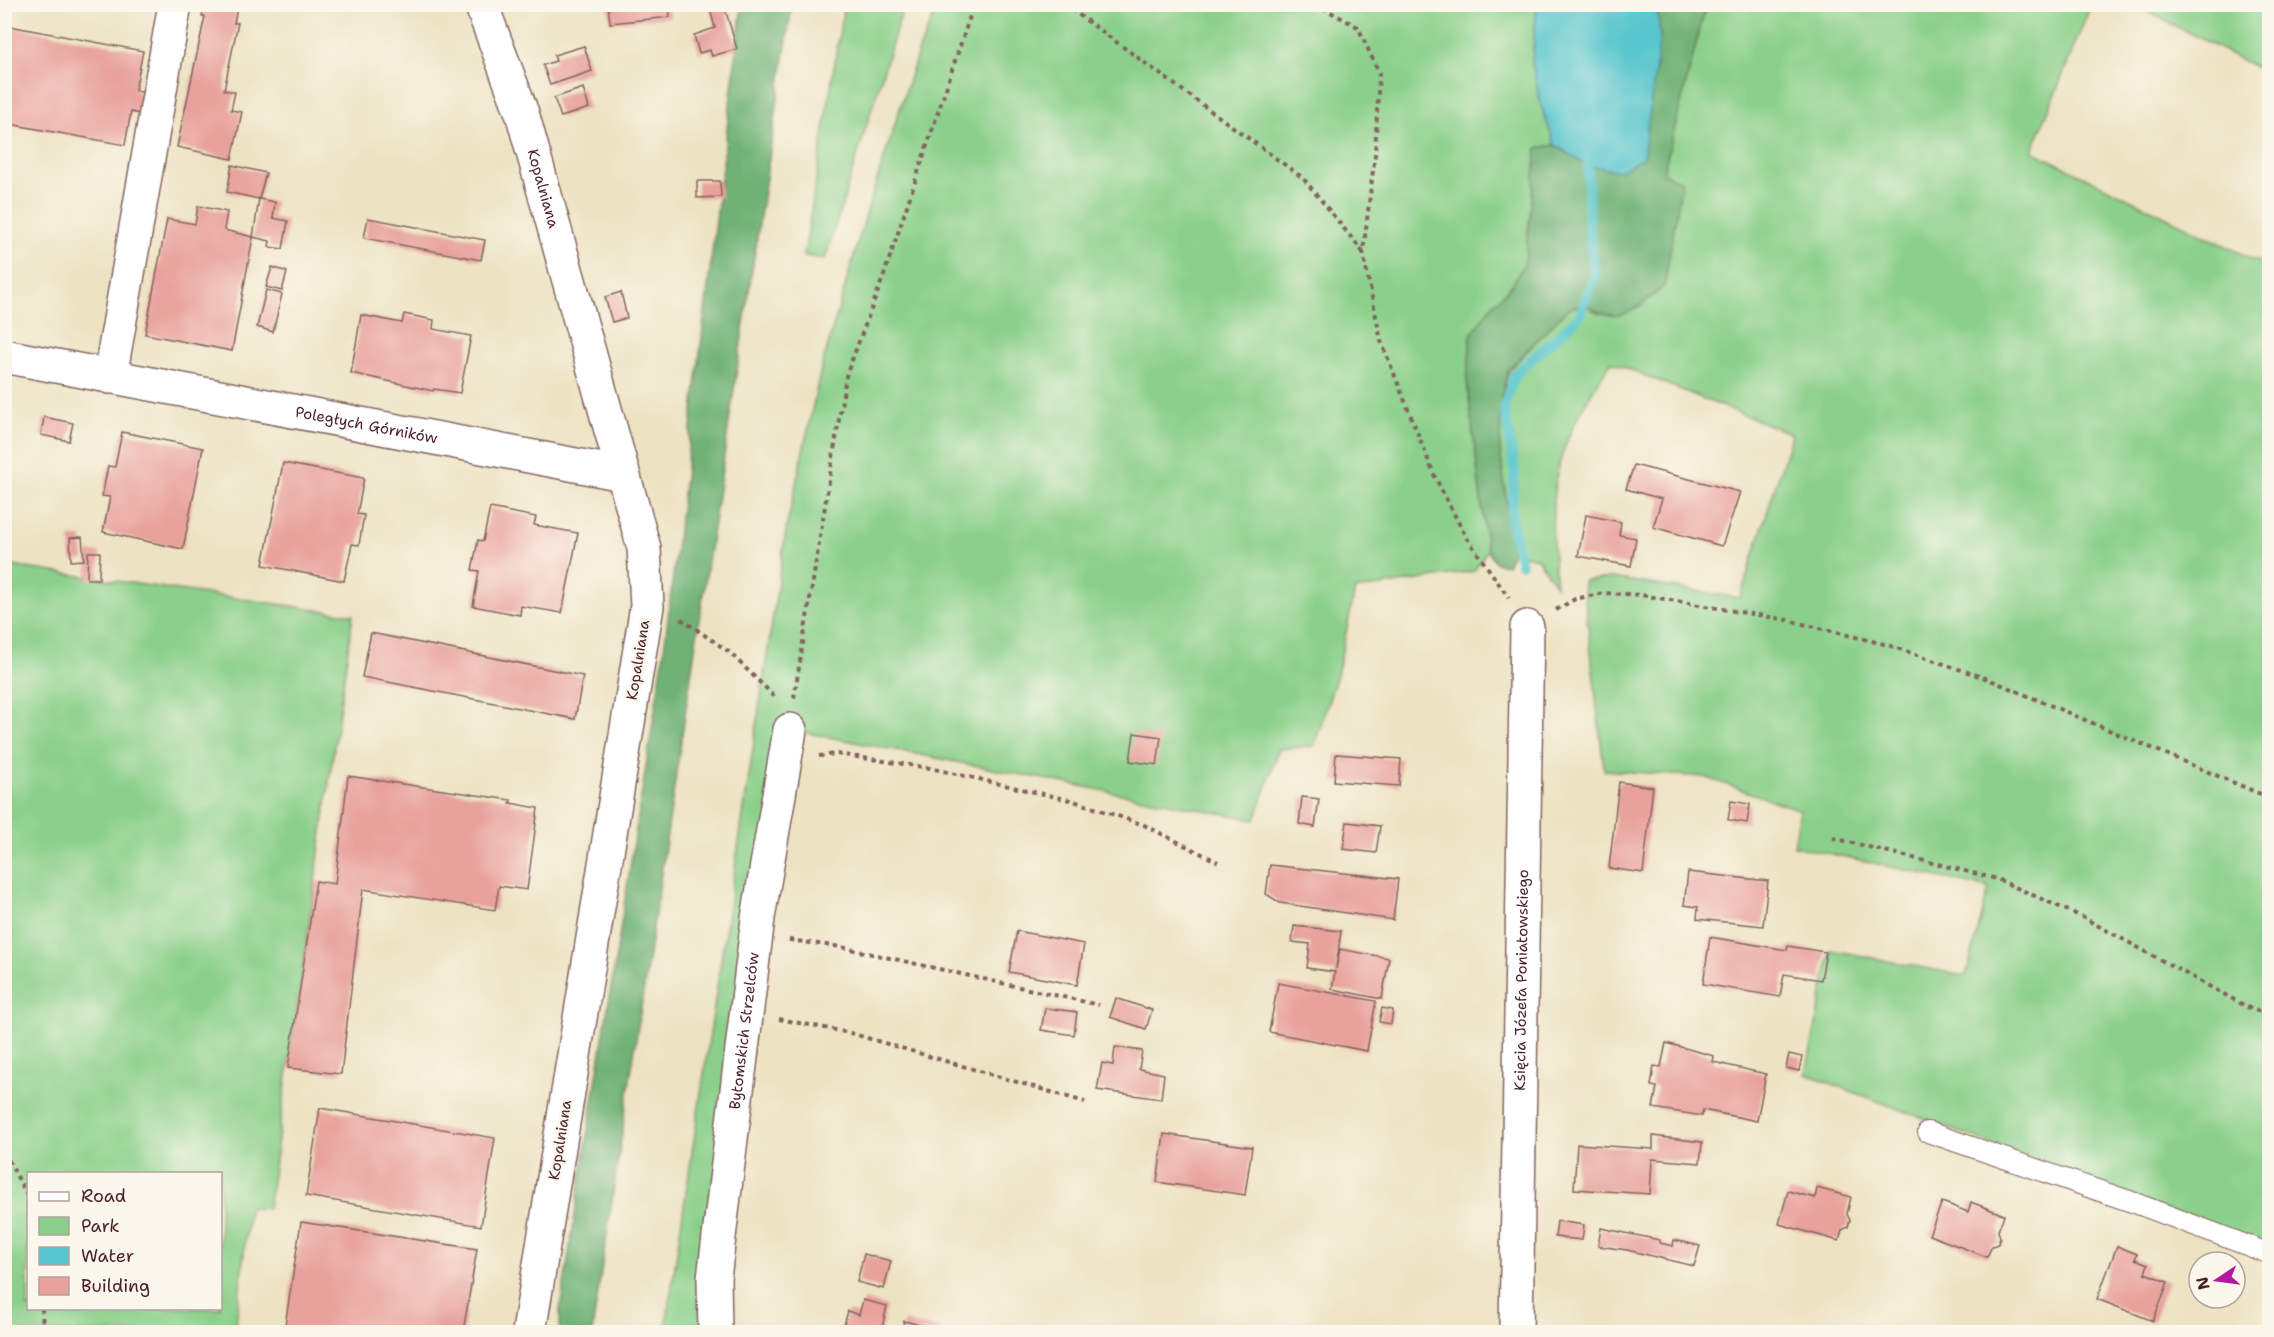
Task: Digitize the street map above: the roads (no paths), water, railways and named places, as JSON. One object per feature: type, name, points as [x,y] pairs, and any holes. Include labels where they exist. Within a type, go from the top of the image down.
[{"type":"street","points":[[110,377],[175,4]]},
{"type":"street","name":"Kopalniana","points":[[481,4],[522,113],[644,548],[646,606],[529,1332]]},
{"type":"street","name":"Poległych Górników","points":[[4,356],[623,474]]},
{"type":"street","name":"Księcia Józefa Poniatowskiego","points":[[1516,1332],[1527,627]]},
{"type":"street","name":"Bytomskich Strzelców","points":[[715,1332],[714,1278],[746,1016],[756,938],[790,733]]},
{"type":"lane","points":[[1928,1132],[2134,1203],[2270,1254]]},
{"type":"water","points":[[1537,5],[1657,5],[1660,38],[1643,158],[1620,171],[1588,166],[1555,145],[1541,105],[1532,63]]},
{"type":"waterway","points":[[1521,564],[1511,520],[1515,472],[1504,406],[1515,374],[1579,317],[1595,275],[1589,233],[1588,166],[1593,156]]}]
